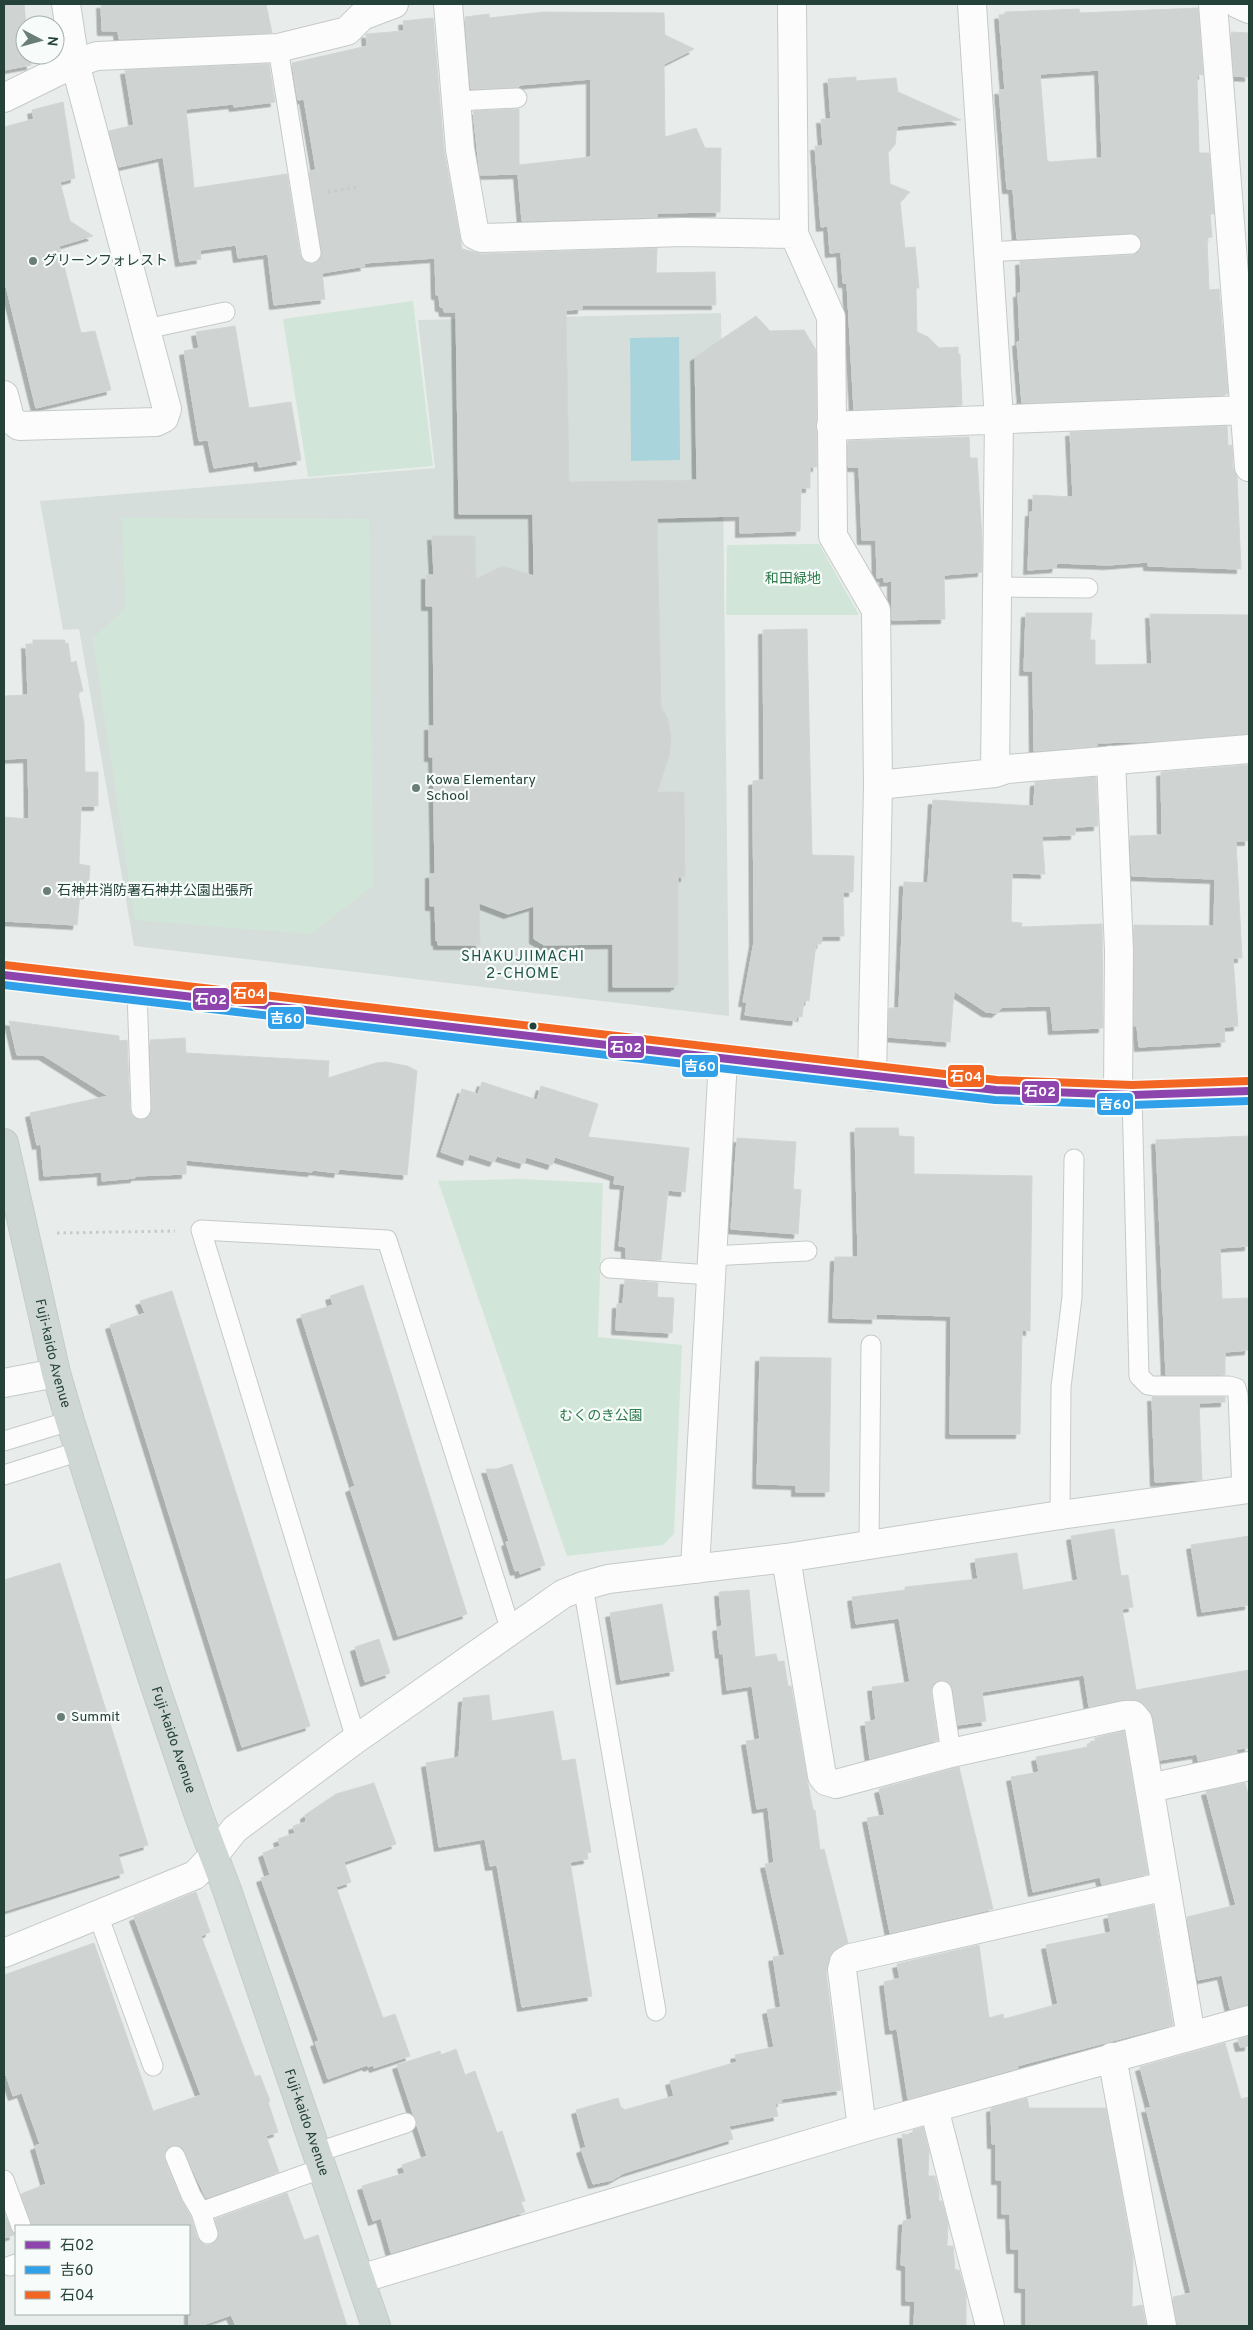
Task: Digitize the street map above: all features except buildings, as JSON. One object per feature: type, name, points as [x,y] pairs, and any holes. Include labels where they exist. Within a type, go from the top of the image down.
[{"type":"main road","name":"Fuji-kaido Avenue","points":[[4,1143],[56,1373],[70,1421],[156,1689],[199,1816],[215,1854],[376,2326]]},
{"type":"street","points":[[4,395],[10,419],[19,426],[156,422],[164,418],[167,409],[75,63],[66,4]]},
{"type":"street","points":[[4,98],[75,63],[98,56],[278,48],[347,31],[362,16],[394,4]]},
{"type":"street","points":[[448,4],[460,149],[475,235],[481,238],[683,232],[794,234]]},
{"type":"street","points":[[792,4],[794,234],[831,317],[833,536],[876,610],[878,785],[872,1077]]},
{"type":"street","points":[[972,4],[999,419],[995,773]]},
{"type":"street","points":[[1213,4],[1249,467]]},
{"type":"street","points":[[1238,4],[1249,9]]},
{"type":"street","points":[[831,426],[1245,410]]},
{"type":"street","points":[[878,785],[995,773],[1007,769],[1249,749]]},
{"type":"street","points":[[1111,760],[1125,1095]]},
{"type":"street","points":[[4,975],[996,1090],[1125,1095],[1249,1091]]},
{"type":"street","points":[[695,1569],[722,1059]]},
{"type":"street","points":[[4,1382],[56,1373]]},
{"type":"street","points":[[4,1953],[195,1875],[235,1829],[356,1739],[562,1594],[583,1586],[608,1579],[786,1558],[1060,1515],[1245,1490]]},
{"type":"street","points":[[786,1558],[822,1776],[826,1781],[836,1784],[951,1753],[1125,1715],[1133,1715],[1138,1721],[1191,2036]]},
{"type":"street","points":[[1150,1788],[1249,1766]]},
{"type":"street","points":[[862,2128],[842,1970],[844,1962],[851,1958],[1166,1886]]},
{"type":"street","points":[[360,2279],[862,2128],[1249,2020]]},
{"type":"street","points":[[1112,2057],[1162,2326]]},
{"type":"street","points":[[934,2108],[990,2326]]},
{"type":"lane","points":[[278,48],[311,253]]},
{"type":"lane","points":[[457,101],[517,98]]},
{"type":"lane","points":[[988,252],[1132,244]]},
{"type":"lane","points":[[146,329],[225,312]]},
{"type":"lane","points":[[997,587],[1088,588]]},
{"type":"lane","points":[[137,991],[141,1109]]},
{"type":"lane","points":[[1125,1095],[1139,1376],[1148,1385],[1154,1386],[1229,1386],[1236,1388],[1245,1490]]},
{"type":"lane","points":[[1060,1515],[1061,1387],[1072,1297],[1074,1159]]},
{"type":"lane","points":[[356,1739],[201,1230],[387,1240],[511,1631]]},
{"type":"lane","points":[[610,1268],[710,1265],[807,1251]]},
{"type":"lane","points":[[869,1545],[871,1345]]},
{"type":"lane","points":[[4,1441],[70,1421]]},
{"type":"lane","points":[[4,1475],[80,1451]]},
{"type":"lane","points":[[583,1586],[656,2011]]},
{"type":"lane","points":[[942,1691],[951,1753]]},
{"type":"lane","points":[[98,1915],[153,2066]]},
{"type":"lane","points":[[201,2212],[406,2122]]},
{"type":"lane","points":[[175,2156],[190,2195],[201,2212],[208,2234]]},
{"type":"lane","points":[[4,2180],[20,2225]]},
{"type":"path","points":[[56,1233],[201,1230]]},
{"type":"shaded area","name":"Kowa Elementary School","points":[[721,313],[729,1016],[134,946],[79,629],[63,630],[40,501],[435,468],[418,320]]},
{"type":"green space","points":[[413,301],[433,466],[308,477],[283,319]]},
{"type":"green space","points":[[122,518],[369,519],[373,886],[311,934],[135,920],[93,638],[126,608]]},
{"type":"green space","name":"和田緑地","points":[[819,544],[859,615],[726,615],[727,545]]},
{"type":"green space","name":"むくのき公園","points":[[521,1179],[603,1183],[598,1337],[682,1345],[674,1534],[663,1545],[567,1556],[438,1181]]},
{"type":"water","points":[[679,337],[680,460],[631,461],[630,338]]},
{"type":"transit line","name":"石04","points":[[5,965],[997,1080],[1132,1085],[1249,1081]]},
{"type":"transit line","name":"石02","points":[[4,975],[996,1090],[1132,1095],[1249,1091]]},
{"type":"transit line","name":"吉60","points":[[4,985],[995,1100],[1132,1105],[1249,1101]]},
{"type":"place","name":"グリーンフォレスト","points":[[33,261]]},
{"type":"place","name":"Kowa Elementary School","points":[[416,788]]},
{"type":"place","name":"石神井消防署石神井公園出張所","points":[[47,891]]},
{"type":"place","name":"Summit","points":[[61,1717]]},
{"type":"district","name":"SHAKUJIIMACHI 2-CHOME","points":[[523,966]]}]
